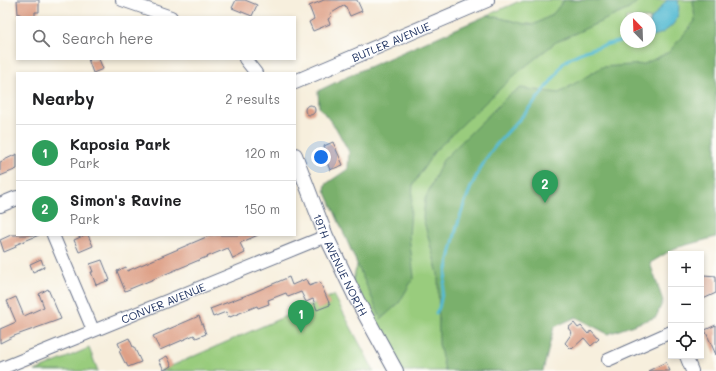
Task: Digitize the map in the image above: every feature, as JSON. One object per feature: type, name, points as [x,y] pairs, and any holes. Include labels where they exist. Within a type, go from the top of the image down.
[{"type":"street","name":"BUTLER AVENUE","points":[[296,82],[487,0]]},
{"type":"street","points":[[128,1],[168,16]]},
{"type":"street","points":[[246,60],[255,72]]},
{"type":"street","name":"19TH AVENUE NORTH","points":[[296,158],[326,236],[357,300],[396,371]]},
{"type":"street","points":[[0,205],[16,198]]},
{"type":"street","points":[[53,236],[93,330]]},
{"type":"street","name":"CONVER AVENUE","points":[[0,369],[326,236]]},
{"type":"street","points":[[608,360],[668,333]]},
{"type":"street","points":[[687,359],[692,371]]},
{"type":"green space","points":[[522,0],[716,0],[631,238],[511,371],[396,371],[351,287],[380,182],[519,23],[488,15]]},
{"type":"green space","points":[[564,0],[639,0],[629,9],[556,42],[517,73],[434,152],[413,185],[409,236],[414,277],[399,303],[381,319],[325,190],[326,184],[348,169],[349,152],[336,128],[319,107],[318,91],[357,72],[488,15],[525,24],[535,24],[552,15]]},
{"type":"green space","points":[[693,0],[716,0],[716,237],[675,248],[650,263],[663,301],[656,317],[608,334],[576,317],[554,327],[543,371],[445,371],[439,344],[438,274],[423,218],[425,199],[443,160],[509,95],[521,88],[559,93],[602,67],[644,64],[669,52],[695,21]]},
{"type":"green space","points":[[334,295],[374,371],[160,371]]},
{"type":"green space","points":[[89,348],[98,371],[35,371]]},
{"type":"water","points":[[667,0],[678,0],[678,14],[673,25],[656,35],[656,14]]},
{"type":"building","points":[[17,0],[39,0],[39,12],[35,12],[35,16],[21,16],[18,14]]},
{"type":"building","points":[[236,0],[245,0],[257,5],[252,16],[232,8]]},
{"type":"building","points":[[324,0],[357,0],[362,11],[350,16],[345,5],[330,14],[331,17],[328,19],[330,24],[313,31],[309,22],[314,19],[309,6]]},
{"type":"building","points":[[88,60],[99,60],[103,69],[93,72]]},
{"type":"building","points":[[308,105],[312,105],[314,106],[314,114],[308,115],[305,112],[305,108]]},
{"type":"building","points":[[333,142],[343,165],[330,170],[324,155],[327,154],[324,146]]},
{"type":"building","points":[[16,154],[16,169],[0,176],[0,162]]},
{"type":"building","points":[[11,235],[37,236],[15,245],[16,247],[4,252],[0,240]]},
{"type":"building","points":[[83,236],[88,236],[93,246],[79,252],[74,240]]},
{"type":"building","points":[[209,236],[256,236],[240,243],[245,253],[233,259],[228,248],[125,291],[117,271],[126,267],[127,271]]},
{"type":"building","points":[[41,259],[44,267],[33,272],[30,264]]},
{"type":"building","points":[[102,260],[110,280],[96,285],[91,272],[93,272],[90,264]]},
{"type":"building","points":[[704,275],[716,276],[716,293],[704,299]]},
{"type":"building","points":[[289,277],[292,285],[306,279],[309,286],[320,282],[330,305],[317,310],[313,299],[306,302],[301,292],[288,297],[286,293],[268,300],[269,304],[258,308],[257,306],[230,317],[228,317],[226,312],[213,317],[210,309]]},
{"type":"building","points":[[48,289],[61,319],[14,336],[0,343],[0,329],[16,322],[7,301],[16,297],[24,316],[44,307],[39,294]]},
{"type":"building","points":[[199,316],[206,334],[196,338],[194,335],[160,350],[153,336]]},
{"type":"building","points":[[574,323],[578,328],[581,326],[588,334],[591,330],[599,339],[591,346],[584,338],[572,349],[570,348],[565,343],[572,333],[568,328]]},
{"type":"building","points":[[716,325],[716,355],[705,330]]},
{"type":"building","points":[[129,338],[141,362],[128,367],[119,351],[121,350],[118,343]]},
{"type":"building","points":[[167,356],[172,366],[164,370],[159,360]]},
{"type":"building","points":[[666,362],[670,371],[648,371]]},
{"type":"waterway","points":[[436,313],[439,308],[451,250],[461,212],[476,176],[486,159],[501,139],[536,100],[567,60],[582,52],[620,41]]},
{"type":"place","name":"Simon's Ravine","points":[[545,203]]},
{"type":"place","name":"Kaposia Park","points":[[301,333]]}]
